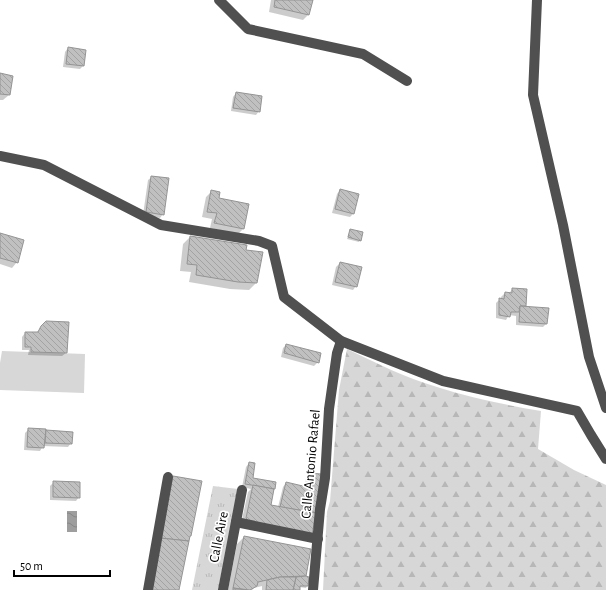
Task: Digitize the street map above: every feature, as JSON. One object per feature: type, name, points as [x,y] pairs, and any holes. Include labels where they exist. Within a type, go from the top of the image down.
[{"type":"street","points":[[219,0],[248,29],[363,54],[407,81]]},
{"type":"street","points":[[538,0],[533,95],[563,225],[589,357],[606,408]]},
{"type":"street","points":[[0,156],[44,165],[161,225],[259,241],[272,246],[284,297],[341,341],[443,381],[577,411],[590,435],[606,459]]},
{"type":"street","name":"Calle Antonio Rafael","points":[[313,590],[320,509],[325,478],[330,410],[337,353],[341,341]]},
{"type":"street","points":[[148,590],[168,477]]},
{"type":"street","name":"Calle Aire","points":[[223,590],[242,490]]},
{"type":"street","points":[[236,522],[318,539]]},
{"type":"green space","points":[[347,349],[391,370],[450,391],[502,404],[541,411],[538,449],[574,470],[606,485],[606,590],[323,590],[327,512],[330,501],[339,390]]},
{"type":"green space","points":[[2,351],[85,354],[84,393],[0,390],[0,363]]},
{"type":"green space","points":[[213,486],[238,489],[218,590],[192,590]]},
{"type":"water","points":[[67,511],[77,511],[77,532],[67,532]]},
{"type":"building","points":[[275,0],[313,0],[309,15],[274,7]]},
{"type":"building","points":[[68,47],[86,50],[84,66],[66,64]]},
{"type":"building","points":[[0,73],[13,76],[10,95],[0,94]]},
{"type":"building","points":[[236,92],[262,96],[260,112],[233,108]]},
{"type":"building","points":[[151,176],[169,178],[164,215],[146,212]]},
{"type":"building","points":[[340,189],[359,194],[354,214],[335,209]]},
{"type":"building","points":[[211,190],[220,192],[219,198],[249,204],[244,229],[214,223],[217,213],[207,212]]},
{"type":"building","points":[[350,229],[363,232],[361,241],[348,237]]},
{"type":"building","points":[[0,233],[24,240],[18,263],[0,258]]},
{"type":"building","points":[[190,236],[247,245],[246,250],[263,252],[257,283],[238,282],[196,275],[197,265],[187,264]]},
{"type":"building","points":[[340,262],[362,267],[357,287],[335,282]]},
{"type":"building","points":[[512,288],[527,289],[526,306],[520,306],[519,312],[511,312],[510,317],[499,315],[499,298],[504,299],[505,292],[512,293]]},
{"type":"building","points":[[520,306],[549,308],[547,324],[519,322]]},
{"type":"building","points":[[46,321],[69,322],[67,353],[31,352],[31,347],[25,347],[25,332],[38,332]]},
{"type":"building","points":[[286,344],[321,353],[319,363],[284,353]]},
{"type":"building","points":[[28,428],[46,429],[44,448],[27,447]]},
{"type":"building","points":[[46,430],[73,432],[72,444],[45,443]]},
{"type":"building","points":[[249,462],[255,463],[253,478],[276,482],[275,489],[245,484]]},
{"type":"building","points":[[309,473],[321,474],[316,513],[280,507],[286,482],[307,487]]},
{"type":"building","points":[[173,476],[202,481],[189,541],[160,538]]},
{"type":"building","points":[[53,481],[80,482],[80,498],[53,497]]},
{"type":"building","points":[[253,485],[274,489],[271,505],[316,513],[312,535],[251,523],[246,518]]},
{"type":"building","points":[[244,536],[311,549],[306,576],[280,577],[258,582],[257,586],[250,590],[233,588]]},
{"type":"building","points":[[160,538],[189,541],[179,590],[149,590]]},
{"type":"building","points":[[280,577],[296,577],[293,590],[266,590],[267,580]]},
{"type":"building","points":[[296,577],[309,577],[308,586],[300,586],[300,590],[293,590]]},
{"type":"building","points":[[233,588],[247,590],[233,590]]}]
